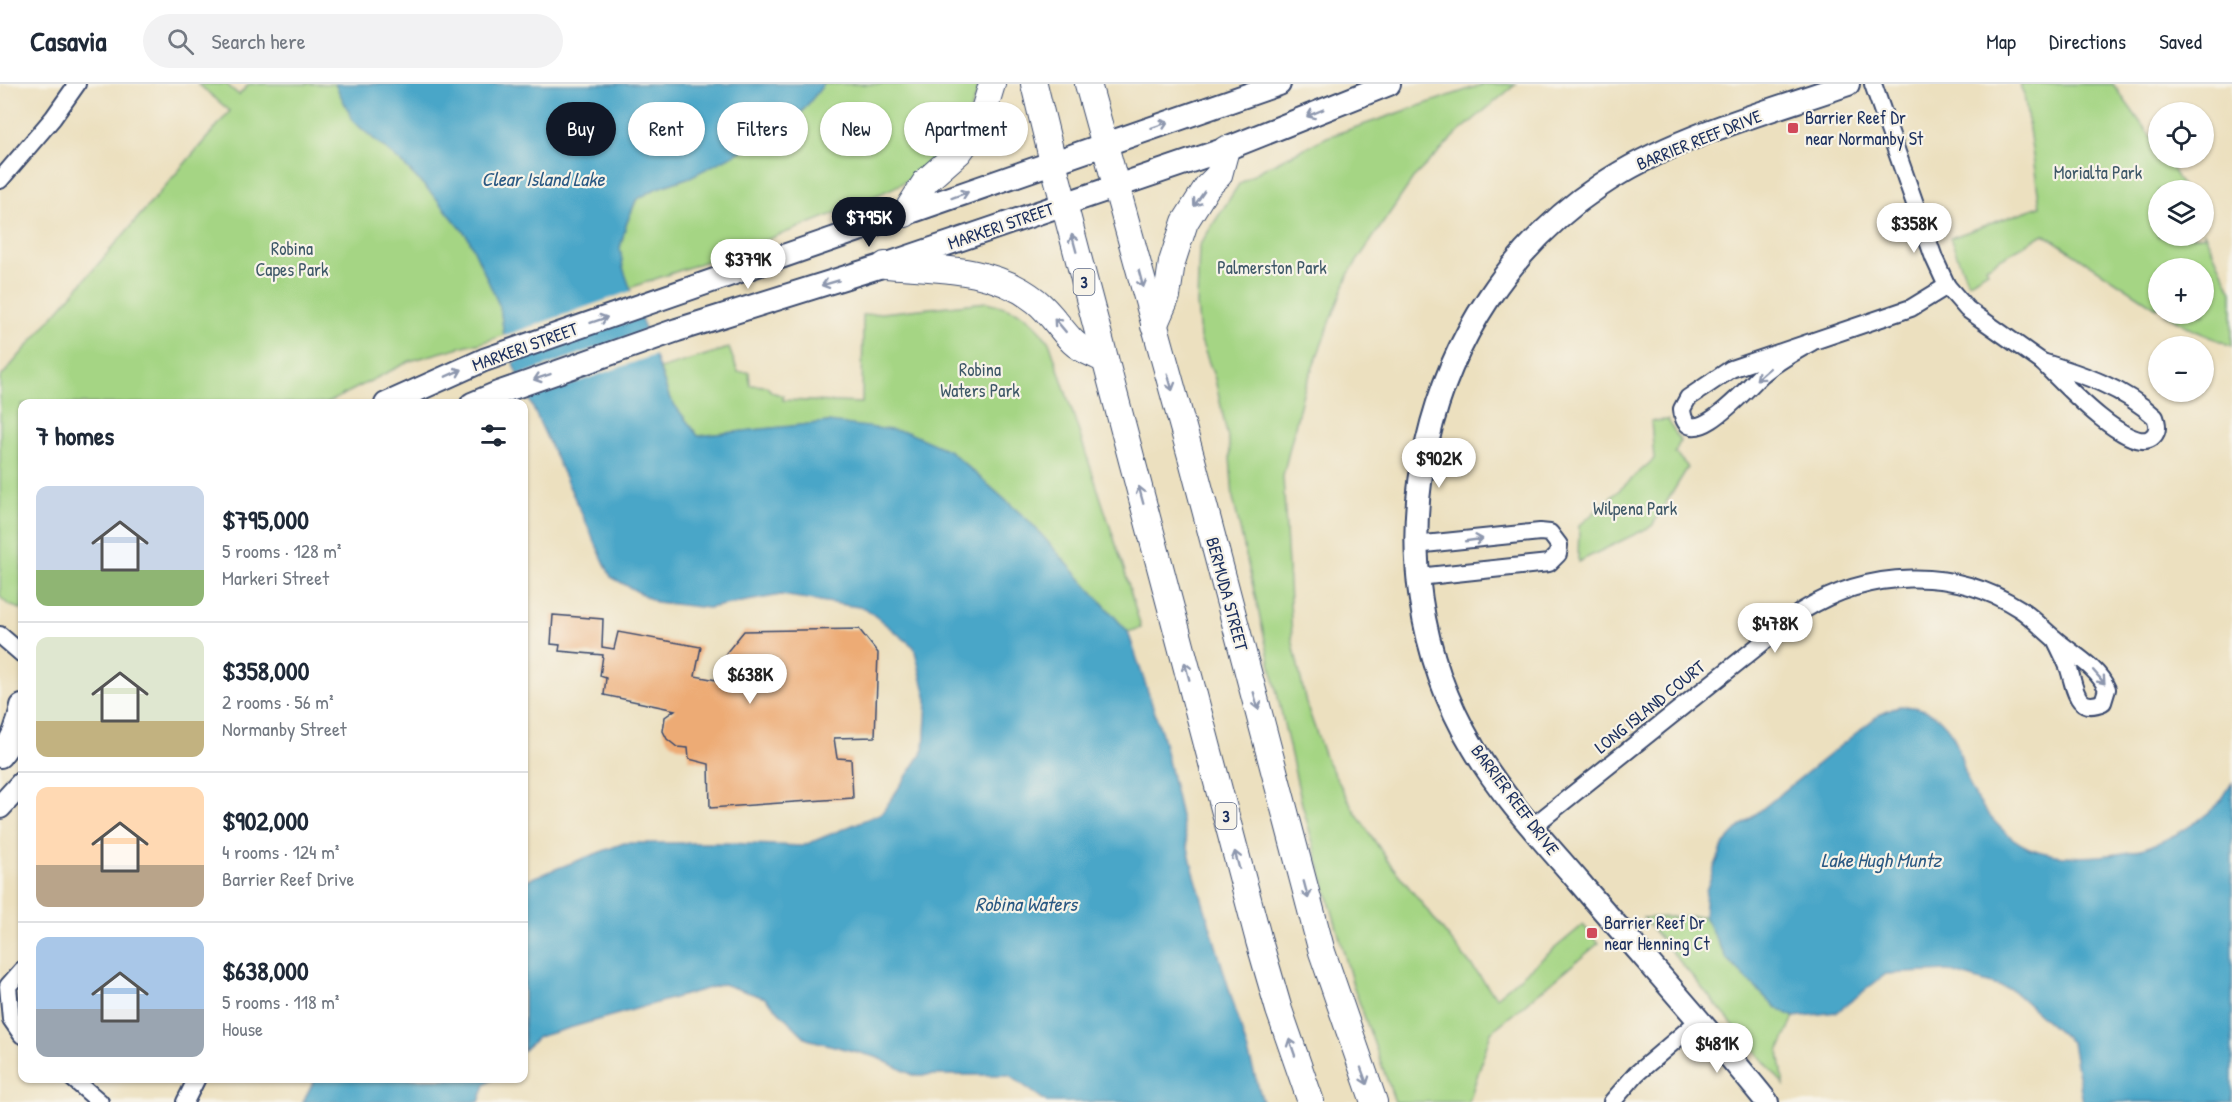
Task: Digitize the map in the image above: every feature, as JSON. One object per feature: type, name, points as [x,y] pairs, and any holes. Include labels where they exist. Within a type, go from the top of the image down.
[{"type":"main road","points":[[905,214],[926,181],[959,152],[975,130],[992,84]]},
{"type":"main road","name":"3","points":[[1034,84],[1259,941],[1279,1010],[1311,1102]]},
{"type":"main road","name":"BERMUDA STREET","points":[[1088,84],[1192,460],[1322,952],[1374,1102]]},
{"type":"main road","name":"MARKERI STREET","points":[[397,399],[484,360],[1278,84]]},
{"type":"main road","name":"MARKERI STREET","points":[[484,399],[677,330],[885,265],[1226,149],[1389,84]]},
{"type":"main road","name":"BARRIER REEF DRIVE","points":[[1767,1102],[1532,827],[1488,772],[1456,716],[1430,646],[1418,577],[1415,545],[1419,486],[1432,420],[1449,368],[1464,338],[1504,277],[1526,251],[1576,204],[1629,167],[1666,149],[1848,84]]},
{"type":"main road","points":[[1154,326],[1167,296],[1172,262],[1185,222],[1194,206],[1219,175],[1226,149]]},
{"type":"main road","points":[[885,265],[964,270],[1000,281],[1035,300],[1061,326],[1074,344],[1105,360]]},
{"type":"main road","points":[[0,756],[18,723]]},
{"type":"main road","points":[[0,807],[18,787]]},
{"type":"street","points":[[0,180],[53,118],[77,84]]},
{"type":"street","points":[[1873,84],[1934,258],[1947,286],[1967,309],[2042,362],[2087,408],[2140,441],[2150,439],[2156,433],[2158,425],[2155,417],[2129,399],[2071,370],[2042,362]]},
{"type":"street","points":[[1812,342],[1761,375],[1727,409],[1706,424],[1698,427],[1686,422],[1682,409],[1688,398],[1719,376],[1751,361],[1911,308],[1947,286]]},
{"type":"street","points":[[1415,545],[1540,532],[1550,533],[1559,545],[1558,554],[1548,563],[1418,577]]},
{"type":"street","name":"LONG ISLAND COURT","points":[[1532,827],[1802,611],[1844,589],[1896,578],[1924,578],[1971,586],[1998,597],[2041,625],[2055,639]]},
{"type":"street","points":[[0,635],[18,651]]},
{"type":"street","points":[[18,975],[8,986],[11,1019],[18,1029]]},
{"type":"street","points":[[1612,1102],[1636,1074],[1698,1021]]},
{"type":"street","points":[[78,1083],[100,1102]]},
{"type":"street","points":[[184,1102],[194,1083]]},
{"type":"green space","name":"Robina Capes Park","points":[[198,84],[226,84],[239,95],[249,84],[335,84],[354,122],[402,163],[437,199],[468,237],[500,307],[504,335],[410,361],[335,399],[18,399],[18,608],[9,605],[0,597],[0,378],[230,111]]},
{"type":"green space","points":[[824,84],[979,84],[974,102],[904,102],[904,156],[939,156],[901,184],[799,228],[630,288],[623,268],[620,248],[626,225],[637,199],[655,189],[690,177],[726,156],[808,156],[808,104]]},
{"type":"green space","name":"Palmerston Park","points":[[1484,84],[1516,84],[1460,131],[1415,176],[1349,273],[1303,393],[1283,476],[1292,638],[1306,703],[1325,757],[1354,810],[1388,861],[1496,997],[1583,925],[1599,943],[1491,1032],[1469,1102],[1395,1102],[1353,985],[1302,804],[1233,498],[1229,443],[1215,379],[1200,338],[1197,304],[1199,246],[1239,184],[1261,170],[1327,137]]},
{"type":"green space","name":"Morialta Park","points":[[2019,84],[2113,84],[2148,133],[2148,168],[2172,168],[2178,180],[2148,180],[2148,246],[2211,246],[2232,292],[2232,346],[2214,339],[2214,336],[2208,336],[2183,324],[2214,324],[2214,258],[2148,258],[2148,302],[2044,234],[1986,267],[1988,271],[1968,283],[1950,238],[2040,206],[2024,94]]},
{"type":"green space","name":"Robina Waters Park","points":[[987,302],[1024,315],[1050,344],[1124,569],[1141,628],[1128,632],[1030,522],[950,451],[828,422],[698,436],[670,399],[660,369],[729,348],[738,372],[749,372],[750,385],[766,386],[772,392],[783,396],[783,400],[862,403],[863,315]]},
{"type":"green space","name":"Wilpena Park","points":[[1668,420],[1680,441],[1675,453],[1688,467],[1652,526],[1578,562],[1579,526],[1654,459],[1651,421]]},
{"type":"green space","points":[[1704,916],[1726,958],[1774,1006],[1794,1017],[1779,1051],[1784,1085],[1643,918]]},
{"type":"water","name":"Robina Waters","points":[[335,84],[824,84],[808,104],[808,102],[717,102],[717,156],[731,156],[690,177],[655,189],[636,200],[620,248],[623,268],[670,399],[698,436],[828,422],[907,432],[950,451],[1030,522],[1128,632],[1162,734],[1193,869],[1263,1102],[1047,1102],[1009,1075],[913,1075],[876,1057],[807,1039],[765,998],[723,984],[538,1037],[528,1046],[528,879],[624,843],[802,846],[882,813],[924,750],[927,700],[914,647],[865,608],[781,595],[708,608],[656,602],[611,577],[515,369],[504,335],[500,307],[468,237],[437,199],[402,163],[354,122]]},
{"type":"water","name":"Lake Hugh Muntz","points":[[1899,706],[1923,709],[1942,721],[1955,740],[1972,790],[1996,824],[2020,844],[2053,855],[2105,856],[2152,845],[2198,821],[2219,803],[2232,783],[2232,1102],[2083,1102],[2072,1043],[2012,990],[1948,971],[1886,974],[1837,1012],[1794,1017],[1774,1006],[1726,958],[1704,916],[1706,891],[1724,844],[1741,826],[1861,729],[1879,715]]},
{"type":"water","points":[[312,1083],[488,1083],[479,1102],[303,1102]]},
{"type":"pier","points":[[634,290],[644,316],[510,363],[501,337]]},
{"type":"pier","points":[[649,329],[658,354],[528,399],[526,399],[515,377]]},
{"type":"building","points":[[553,615],[603,619],[602,647],[614,649],[618,632],[701,647],[695,676],[722,681],[726,653],[744,631],[859,629],[878,653],[875,737],[834,738],[837,758],[851,759],[853,798],[710,808],[709,764],[689,759],[688,748],[677,747],[667,739],[663,731],[665,717],[675,710],[604,695],[606,678],[600,676],[603,655],[559,651],[560,645],[551,644]]},
{"type":"place","name":"Barrier Reef Dr near Normanby St","points":[[1793,128]]},
{"type":"place","name":"Barrier Reef Dr near Henning Ct","points":[[1592,933]]},
{"type":"water label","name":"Clear Island Lake","points":[[543,179]]}]
